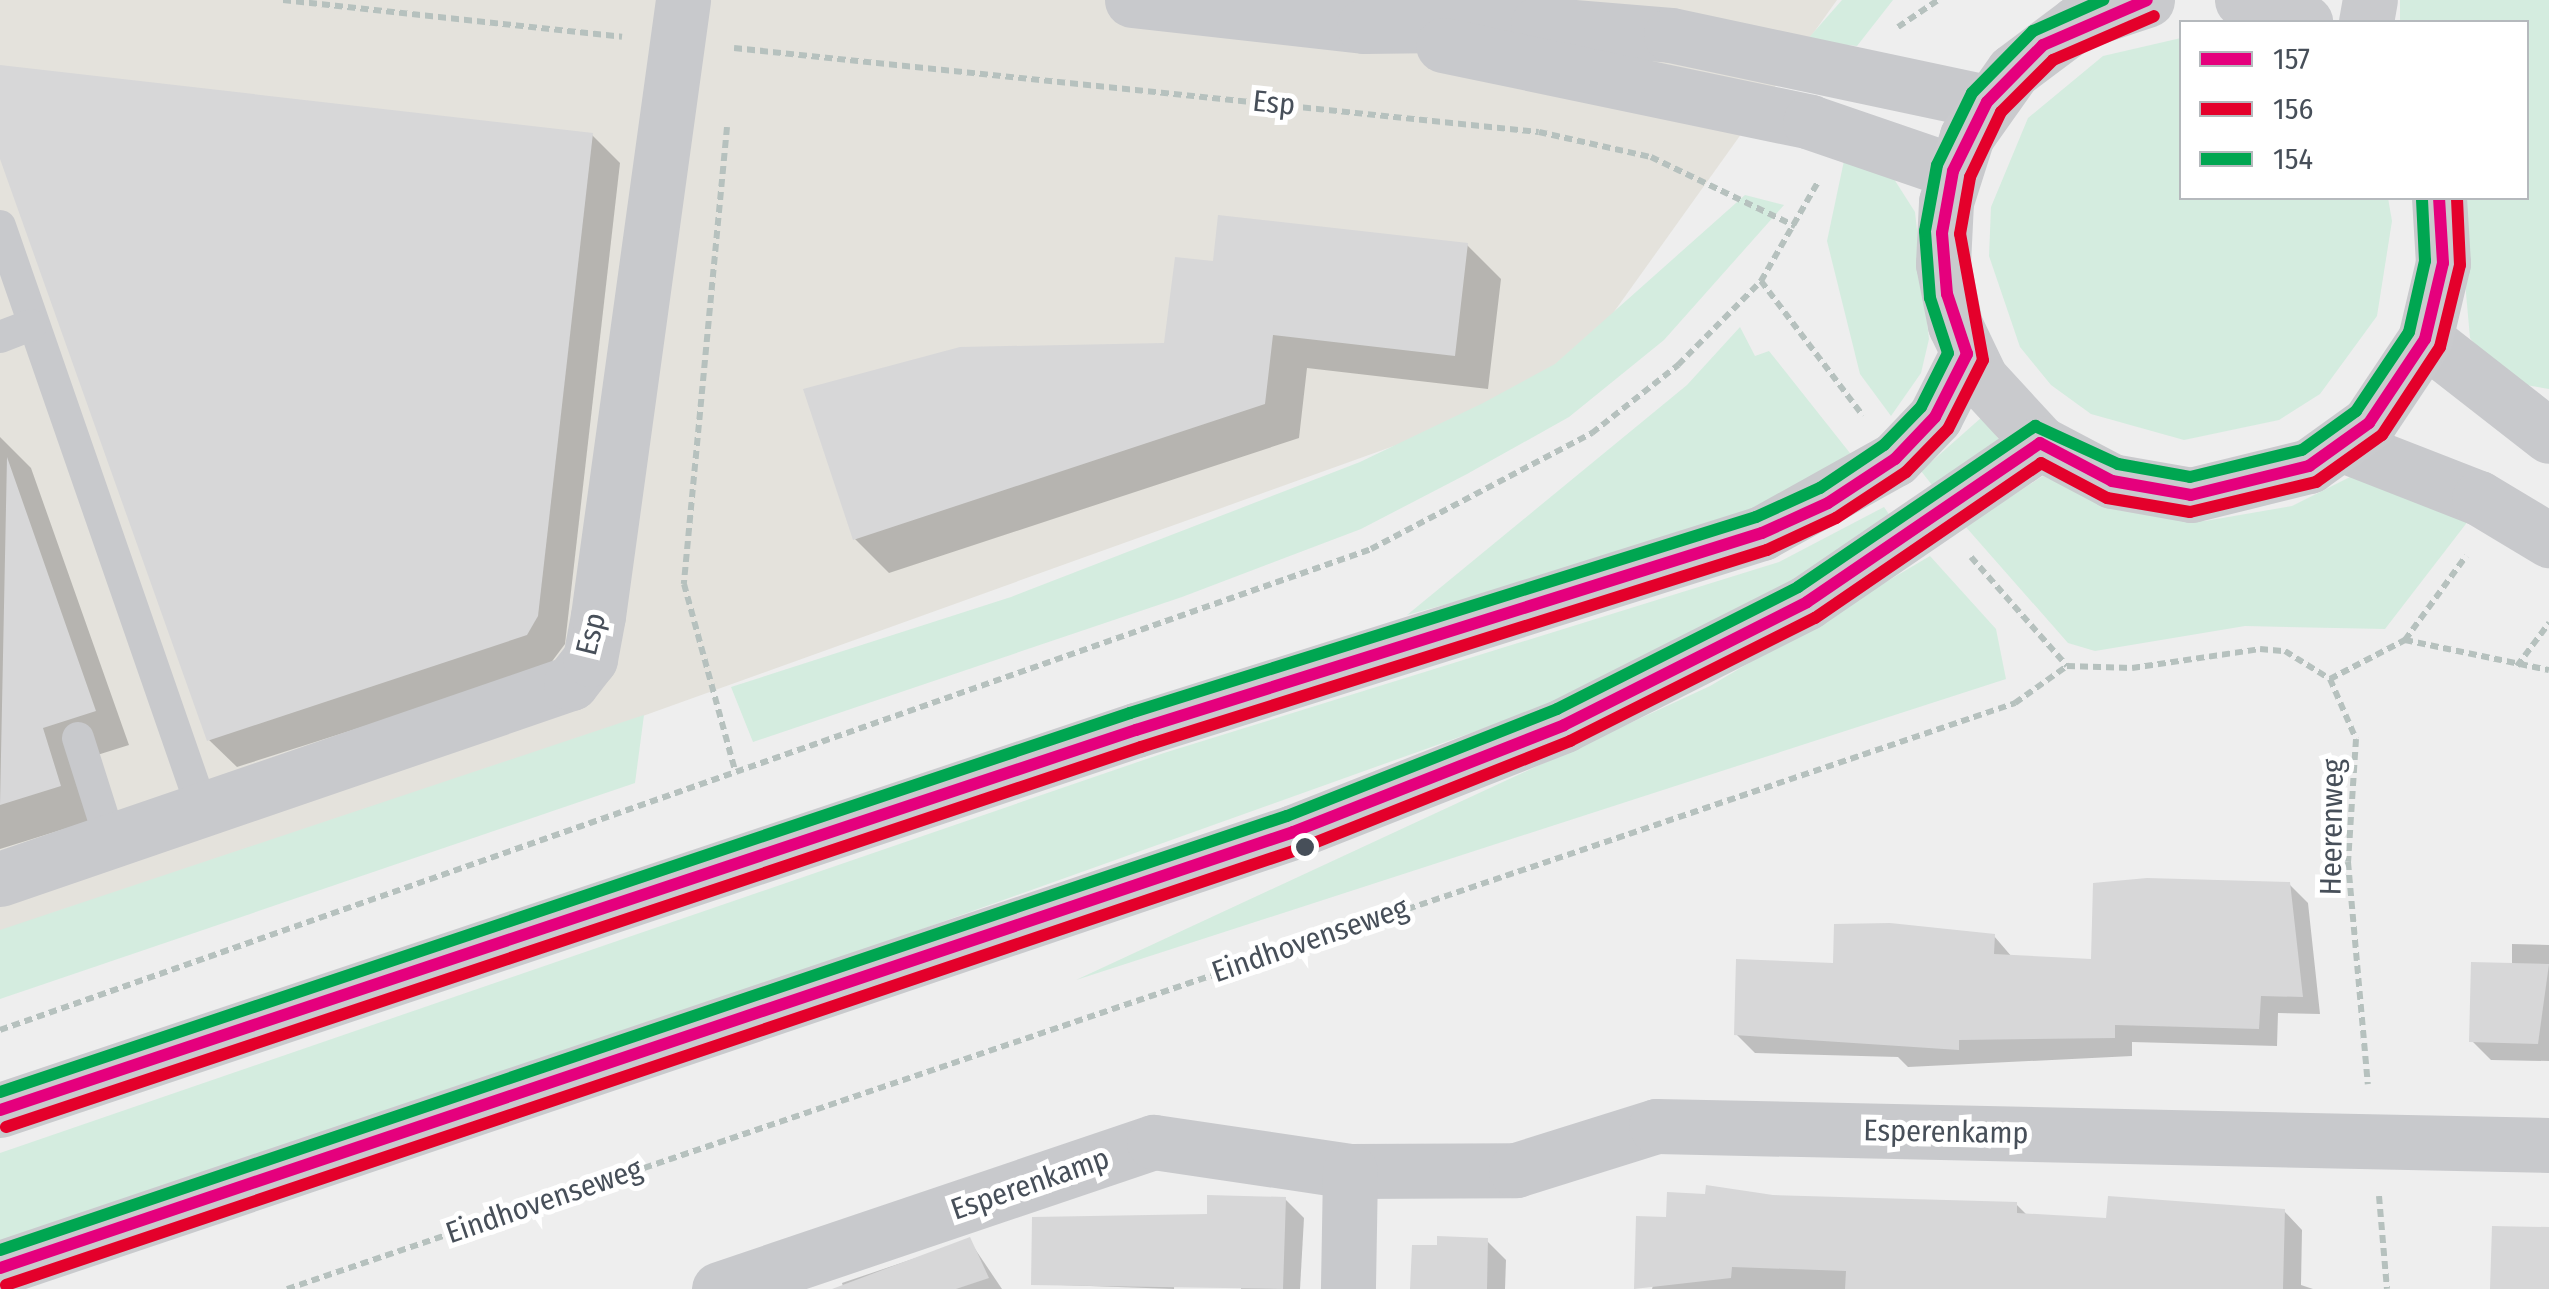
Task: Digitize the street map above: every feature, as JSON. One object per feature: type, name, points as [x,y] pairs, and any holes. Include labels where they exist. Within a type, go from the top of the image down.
[{"type":"main road","points":[[2147,0],[2043,45],[1988,102],[1954,172],[1943,264],[1967,354],[2040,443],[2112,481],[2192,496],[2272,482],[2343,445],[2392,398],[2425,338],[2443,264],[2438,200]]},
{"type":"main road","points":[[2242,0],[2299,20]]},
{"type":"main road","points":[[0,1110],[1117,736],[1762,533],[1896,459],[1935,416],[1967,354]]},
{"type":"main road","points":[[0,1268],[1274,838],[1564,724],[1824,592],[2040,443]]},
{"type":"street","points":[[1132,0],[1364,26],[1810,122],[1954,172]]},
{"type":"street","name":"Esp","points":[[0,879],[533,700],[571,683],[590,659],[680,21]]},
{"type":"street","points":[[1364,26],[1538,24],[1671,35],[1988,102]]},
{"type":"street","points":[[2425,338],[2549,436]]},
{"type":"street","points":[[2343,445],[2501,508],[2549,540]]},
{"type":"street","name":"Esperenkamp","points":[[719,1289],[1154,1142],[1350,1170],[1516,1170],[1656,1126],[2549,1145]]},
{"type":"street","points":[[1348,1289],[1350,1170]]},
{"type":"lane","points":[[0,226],[31,326],[203,811]]},
{"type":"lane","points":[[0,337],[31,326]]},
{"type":"lane","points":[[78,738],[111,842]]},
{"type":"path","name":"Esp","points":[[283,0],[680,21],[735,48],[1539,132],[1651,158],[1795,226]]},
{"type":"path","points":[[733,68],[735,48]]},
{"type":"path","points":[[729,106],[684,584],[735,772]]},
{"type":"path","points":[[0,1030],[1371,549],[1592,434],[1761,281]]},
{"type":"path","points":[[2330,678],[2406,640],[2501,508]]},
{"type":"path","points":[[2517,666],[2549,623]]},
{"type":"path","points":[[2406,640],[2549,670]]},
{"type":"path","name":"Eindhovenseweg","points":[[287,1289],[2015,703],[2067,666],[2132,668],[2260,650],[2285,651],[2330,678]]},
{"type":"path","name":"Heerenweg","points":[[2330,678],[2356,738],[2348,862],[2388,1289]]},
{"type":"shaded area","points":[[0,0],[1837,0],[1561,386],[0,947]]},
{"type":"green space","points":[[1842,0],[1893,0],[1857,46],[1806,41]]},
{"type":"green space","points":[[2400,0],[2549,0],[2549,389],[2503,381],[2470,338],[2465,282],[2465,200],[2529,200],[2529,20],[2400,20]]},
{"type":"green space","points":[[2179,38],[2179,200],[2388,200],[2392,221],[2377,316],[2320,394],[2279,420],[2184,440],[2091,414],[2051,385],[2020,347],[1989,256],[1991,207],[2028,118],[2103,56]]},
{"type":"green space","points":[[1845,156],[1887,168],[1915,212],[1929,339],[1921,373],[1891,416],[1860,374],[1827,241]]},
{"type":"green space","points":[[1745,195],[1784,205],[1664,340],[1569,417],[1467,474],[1361,529],[1182,597],[753,742],[731,687],[1011,597],[1360,462],[1483,403],[1555,364]]},
{"type":"green space","points":[[1740,327],[1755,356],[1769,351],[1861,467],[1752,521],[1407,615],[1687,385]]},
{"type":"green space","points":[[1982,417],[2001,442],[1943,499],[1921,471]]},
{"type":"green space","points":[[2354,475],[2472,516],[2385,629],[2245,626],[2095,651],[2068,643],[1965,526],[2043,476],[2118,510],[2205,521],[2292,506]]},
{"type":"green space","points":[[1884,507],[1901,532],[1574,696],[0,1259],[0,1153],[1164,753],[1779,562]]},
{"type":"green space","points":[[1930,556],[1996,629],[2006,679],[1076,980],[1710,686]]},
{"type":"green space","points":[[644,715],[635,783],[0,999],[0,930]]},
{"type":"building","points":[[0,65],[593,133],[538,616],[527,635],[207,741],[0,159]]},
{"type":"building","points":[[1218,215],[1468,243],[1455,356],[1273,335],[1265,404],[853,540],[803,389],[960,347],[1164,343],[1175,257],[1213,261]]},
{"type":"building","points":[[7,457],[96,711],[43,728],[61,786],[0,805]]},
{"type":"building","points":[[2147,878],[2290,882],[2303,997],[2261,996],[2259,1029],[2115,1025],[2115,1038],[1959,1040],[1959,1050],[1734,1035],[1736,959],[1833,963],[1834,924],[1890,923],[1995,934],[1994,954],[2091,959],[2093,883]]},
{"type":"building","points":[[2471,962],[2549,964],[2538,1044],[2469,1042]]},
{"type":"building","points":[[1706,1185],[1773,1195],[2017,1202],[2017,1213],[2106,1218],[2108,1196],[2285,1209],[2283,1289],[1845,1289],[1846,1271],[1732,1267],[1731,1278],[1634,1289],[1636,1216],[1666,1217],[1667,1192],[1705,1194]]},
{"type":"building","points":[[1207,1195],[1286,1197],[1283,1289],[1031,1285],[1032,1217],[1207,1214]]},
{"type":"building","points":[[2492,1226],[2549,1227],[2549,1289],[2490,1289]]},
{"type":"building","points":[[1437,1236],[1488,1238],[1487,1289],[1410,1289],[1412,1245],[1437,1245]]},
{"type":"building","points":[[970,1237],[989,1278],[956,1289],[832,1289]]},
{"type":"transit line","name":"154","points":[[0,1092],[1130,713],[1756,517],[1820,488],[1884,445],[1921,407],[1948,353],[1930,298],[1925,231],[1937,165],[1972,93],[2033,31],[2103,0]]},
{"type":"transit line","name":"157","points":[[0,1110],[1136,730],[1762,533],[1828,503],[1895,459],[1935,417],[1967,354],[1947,294],[1942,233],[1953,171],[1987,102],[2043,45],[2147,0]]},
{"type":"transit line","name":"156","points":[[6,1127],[1141,747],[1767,550],[1836,518],[1906,472],[1948,429],[1983,360],[1960,234],[1970,177],[2001,112],[2053,60],[2154,16]]},
{"type":"transit line","name":"154","points":[[0,1250],[1287,816],[1557,709],[1798,587],[2035,426],[2118,464],[2190,477],[2302,450],[2356,411],[2409,332],[2425,261],[2422,200]]},
{"type":"transit line","name":"157","points":[[0,1268],[1293,832],[1564,725],[1807,602],[2040,443],[2112,481],[2191,495],[2309,466],[2369,423],[2425,339],[2443,263],[2439,200]]},
{"type":"transit line","name":"156","points":[[6,1285],[1299,849],[1570,741],[1815,618],[2041,463],[2107,498],[2190,512],[2316,482],[2382,435],[2440,347],[2460,265],[2457,200]]}]
